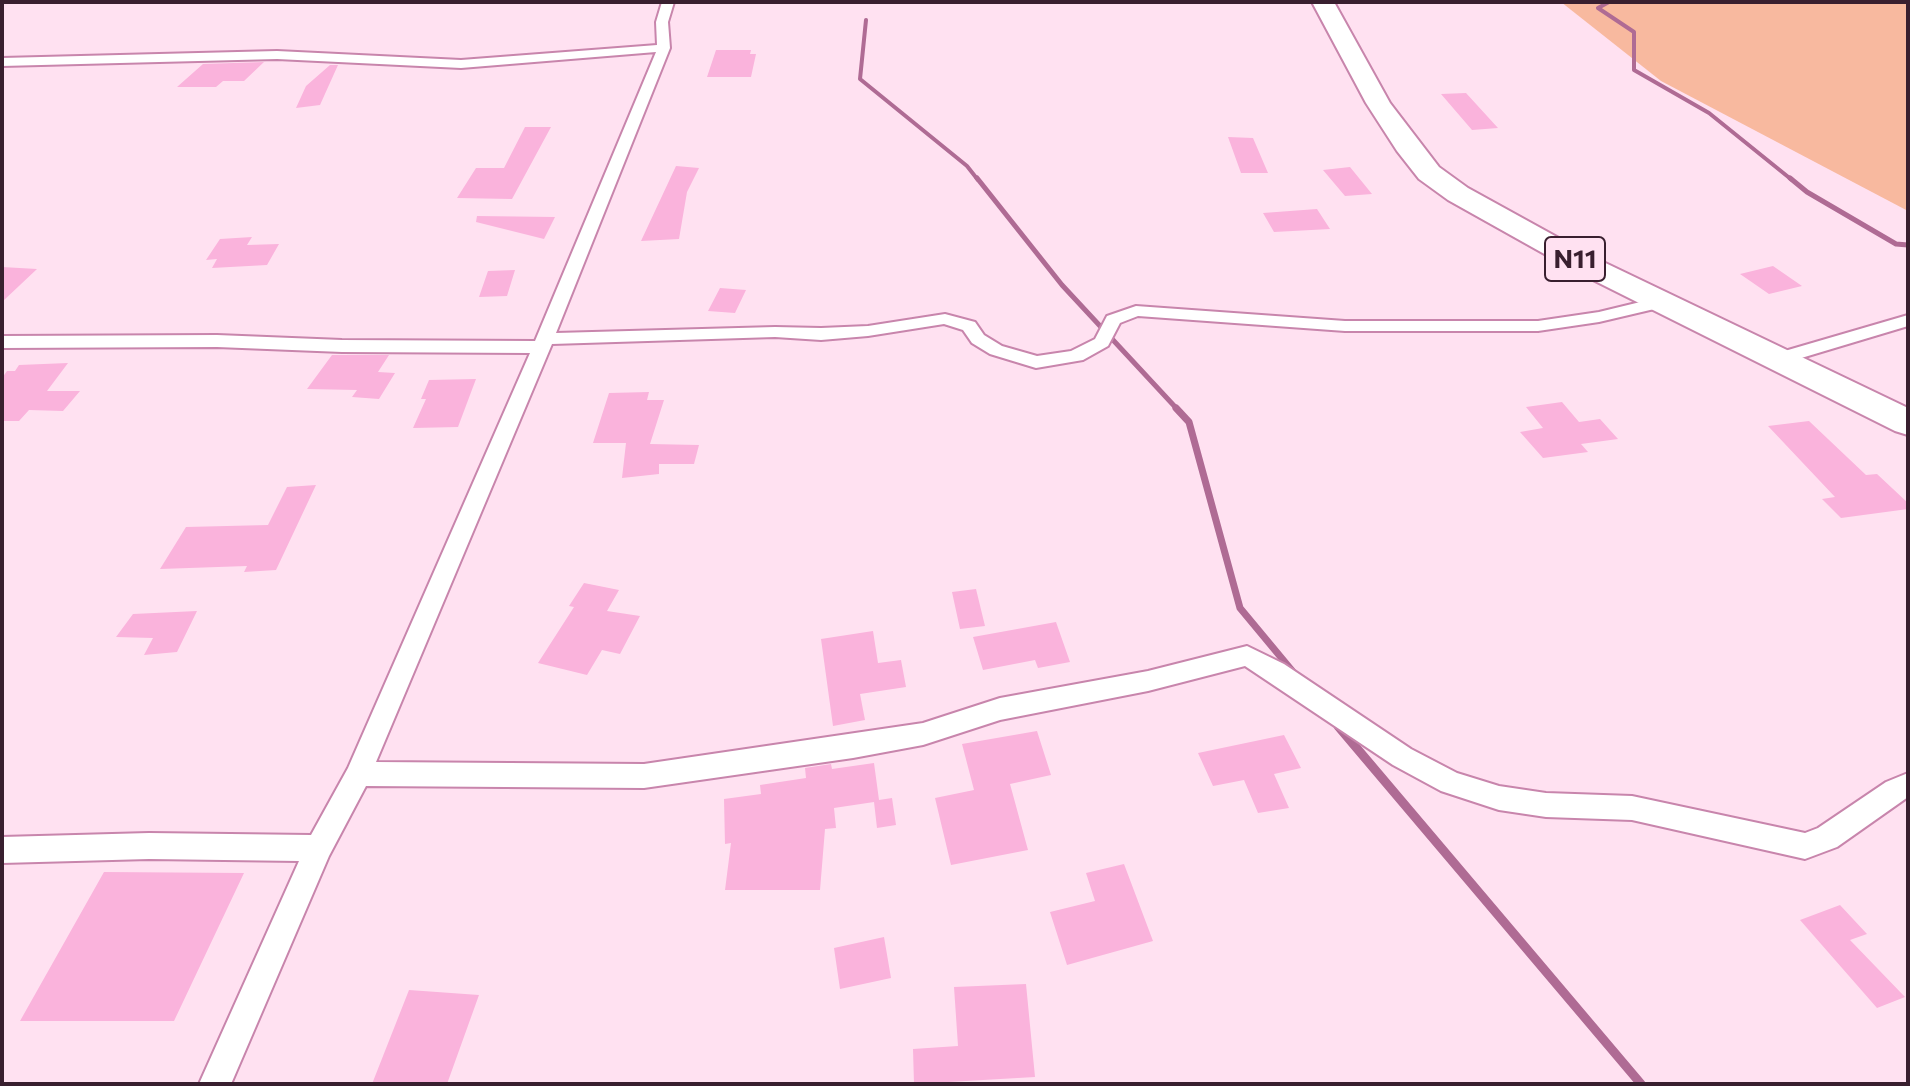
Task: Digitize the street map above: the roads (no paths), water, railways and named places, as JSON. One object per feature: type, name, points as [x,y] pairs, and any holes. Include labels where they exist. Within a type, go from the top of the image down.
[{"type":"highway","name":"N11","points":[[1323,2],[1378,103],[1410,151],[1429,173],[1490,214],[1908,423]]},
{"type":"street","points":[[215,1084],[319,848],[358,774],[543,343],[664,48],[662,22],[668,2]]},
{"type":"street","points":[[2,62],[277,55],[461,64],[664,48]]},
{"type":"street","points":[[2,342],[543,343],[775,332],[821,334],[868,331],[945,319],[969,326],[978,339],[996,350],[1036,362],[1076,356],[1102,342],[1113,320],[1136,311],[1345,326],[1538,326],[1599,317],[1661,302]]},
{"type":"street","points":[[1778,359],[1908,320]]},
{"type":"street","points":[[358,774],[644,776],[909,737],[1000,709],[1148,681],[1247,656],[1275,671],[1402,757],[1450,783],[1499,798],[1546,805],[1632,808],[1805,846],[1827,838],[1895,790],[1908,785]]},
{"type":"street","points":[[2,850],[149,846],[319,848]]},
{"type":"waterway","points":[[1609,2],[1598,8],[1634,32],[1634,70],[1709,113],[1792,180]]},
{"type":"waterway","points":[[866,20],[860,79],[967,166],[978,180]]},
{"type":"waterway","points":[[977,178],[1062,285],[1178,410]]},
{"type":"waterway","points":[[1790,178],[1807,192],[1896,244],[1908,245]]},
{"type":"waterway","points":[[1176,408],[1189,422],[1240,608],[1294,673]]},
{"type":"waterway","points":[[1338,726],[1641,1084]]}]
